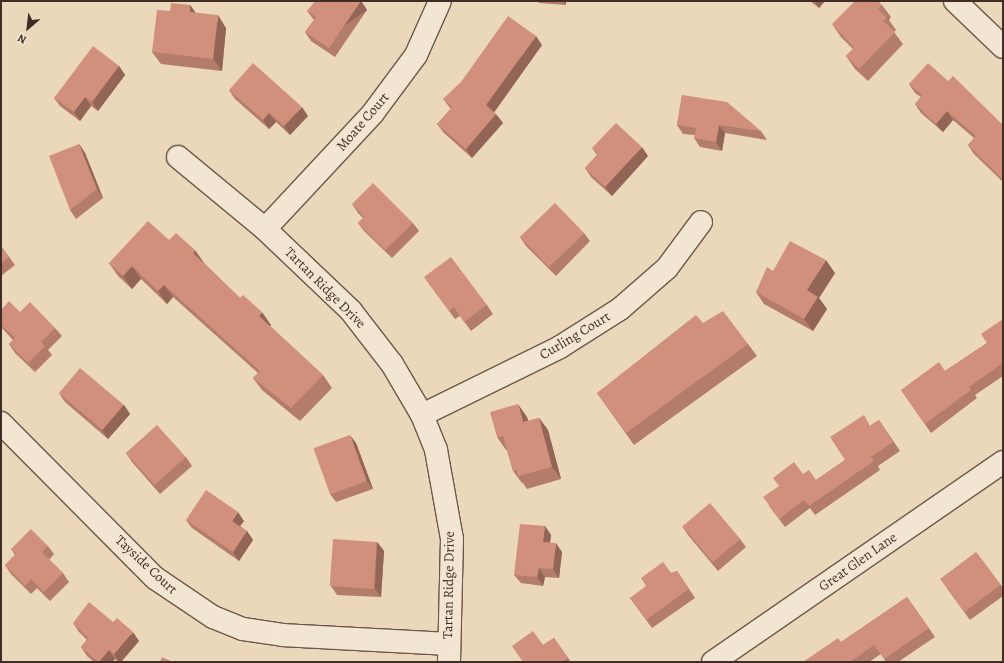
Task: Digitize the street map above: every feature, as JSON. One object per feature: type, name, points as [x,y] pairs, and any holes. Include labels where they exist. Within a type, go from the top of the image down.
[{"type":"street","name":"Moate Court","points":[[265,229],[373,114],[416,55],[440,1]]},
{"type":"street","points":[[955,1],[1003,47]]},
{"type":"street","name":"Tartan Ridge Drive","points":[[178,157],[265,229],[372,335],[422,415],[436,450],[452,539],[448,653]]},
{"type":"street","name":"Curling Court","points":[[422,415],[560,347],[620,309],[667,268],[701,222]]},
{"type":"street","name":"Tayside Court","points":[[1,423],[156,578],[213,617],[243,629],[283,635],[448,653]]},
{"type":"street","name":"Great Glen Lane","points":[[713,662],[1003,462]]},
{"type":"building","points":[[315,1],[361,1],[329,48],[305,32],[316,17],[307,11]]},
{"type":"building","points":[[855,1],[878,1],[882,5],[878,9],[887,18],[883,21],[895,32],[859,69],[846,56],[854,48],[832,24]]},
{"type":"building","points":[[171,3],[190,5],[190,12],[218,15],[213,59],[152,52],[157,10],[170,11]]},
{"type":"building","points":[[508,16],[536,36],[486,105],[496,114],[466,149],[437,124],[452,107],[443,99],[461,82]]},
{"type":"building","points":[[93,46],[119,66],[92,102],[85,97],[74,112],[54,98]]},
{"type":"building","points":[[253,63],[302,107],[284,126],[269,113],[263,120],[229,90]]},
{"type":"building","points":[[928,63],[948,81],[953,76],[1003,125],[1002,179],[968,145],[976,136],[947,111],[936,124],[915,104],[922,95],[909,84]]},
{"type":"building","points":[[682,95],[727,102],[761,131],[719,125],[716,142],[694,138],[696,128],[677,125]]},
{"type":"building","points":[[616,123],[642,147],[605,187],[585,168],[598,154],[592,148]]},
{"type":"building","points":[[79,144],[97,189],[70,210],[49,156]]},
{"type":"building","points":[[373,183],[413,223],[385,250],[358,223],[364,217],[352,204]]},
{"type":"building","points":[[555,203],[584,233],[549,267],[520,237]]},
{"type":"building","points":[[148,221],[169,240],[176,233],[195,250],[193,253],[240,298],[243,295],[262,312],[259,316],[323,375],[291,408],[253,378],[260,371],[164,285],[158,291],[132,266],[123,276],[109,263]]},
{"type":"building","points":[[790,241],[826,260],[807,290],[818,297],[804,319],[756,292],[767,267],[773,271]]},
{"type":"building","points":[[1,246],[9,257],[1,263]]},
{"type":"building","points":[[451,257],[487,305],[464,322],[454,307],[449,311],[424,277]]},
{"type":"building","points":[[9,301],[20,312],[30,302],[55,328],[41,342],[45,346],[28,363],[9,344],[15,338],[1,325],[1,310]]},
{"type":"building","points":[[723,311],[748,344],[626,433],[597,393],[696,315],[703,323]]},
{"type":"building","points":[[1003,319],[1003,363],[969,387],[971,390],[925,424],[901,390],[939,362],[945,371],[987,343],[981,334]]},
{"type":"building","points":[[80,368],[124,405],[102,430],[59,393]]},
{"type":"building","points":[[518,404],[523,422],[539,418],[552,467],[518,476],[517,470],[513,471],[503,436],[497,437],[490,412]]},
{"type":"building","points":[[864,415],[870,426],[879,420],[893,442],[871,457],[874,461],[809,506],[804,500],[779,519],[763,497],[779,486],[773,478],[794,462],[803,474],[809,470],[816,480],[845,460],[830,437]]},
{"type":"building","points":[[157,425],[186,457],[155,485],[126,453]]},
{"type":"building","points":[[350,435],[367,481],[330,494],[313,448]]},
{"type":"building","points":[[206,490],[238,512],[232,521],[247,531],[233,552],[186,520]]},
{"type":"building","points":[[710,503],[740,539],[713,562],[682,526]]},
{"type":"building","points":[[520,524],[545,526],[543,542],[556,543],[553,569],[539,568],[537,577],[514,575]]},
{"type":"building","points":[[31,529],[48,546],[42,552],[63,573],[44,592],[31,579],[25,586],[5,565],[16,554],[11,549]]},
{"type":"building","points":[[333,539],[377,542],[374,589],[330,586]]},
{"type":"building","points":[[976,552],[1001,585],[965,612],[940,579]]},
{"type":"building","points":[[663,562],[671,573],[677,571],[689,589],[646,620],[630,598],[646,586],[641,578]]},
{"type":"building","points":[[907,597],[929,628],[884,659],[874,645],[850,662],[803,662],[838,638],[841,642]]},
{"type":"building","points":[[89,602],[113,622],[117,618],[133,632],[114,654],[109,650],[99,662],[81,647],[88,638],[73,623]]},
{"type":"building","points":[[533,631],[543,645],[554,638],[568,658],[562,662],[523,662],[512,646]]},
{"type":"building","points":[[162,657],[173,662],[160,662]]}]
